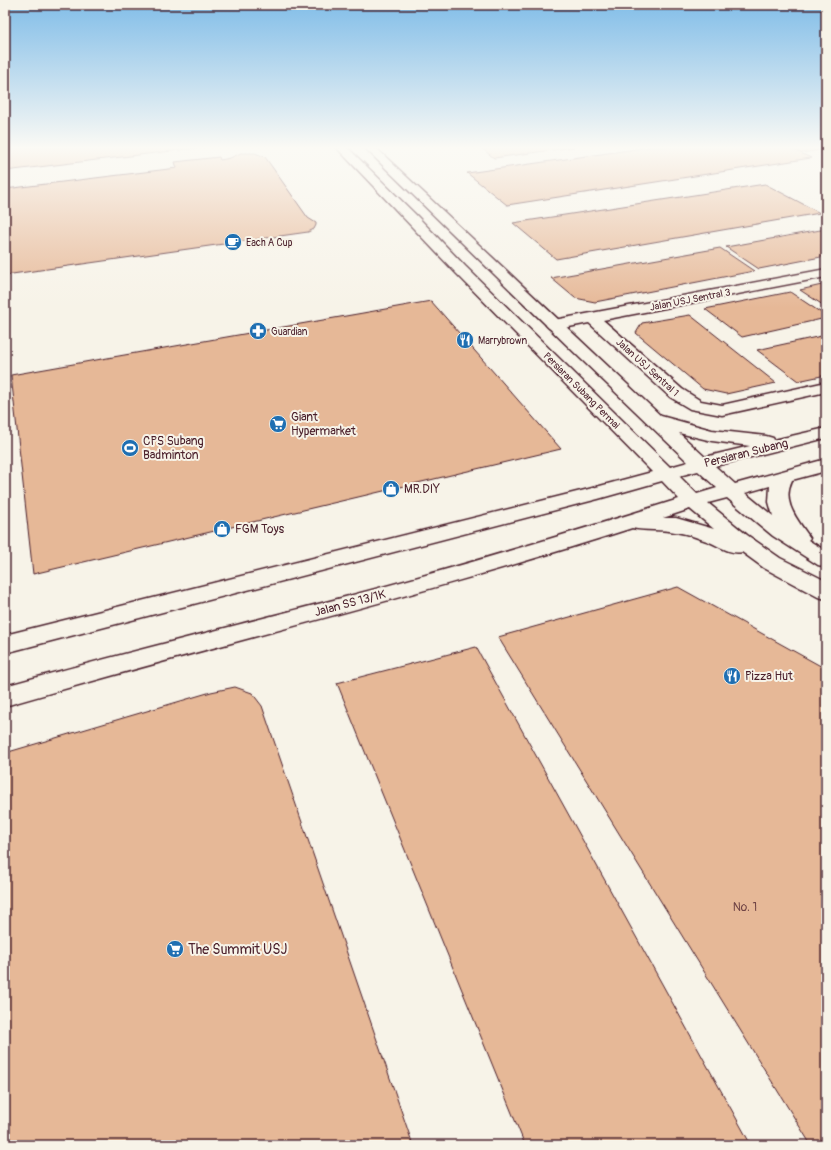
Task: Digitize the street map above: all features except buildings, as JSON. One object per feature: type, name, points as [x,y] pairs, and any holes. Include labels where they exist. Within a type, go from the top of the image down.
[{"type":"main road","name":"Persiaran Subang Permai","points":[[395,201],[693,501],[740,540],[772,563],[826,591]]},
{"type":"main road","points":[[425,201],[644,411],[730,491],[788,537],[818,555]]},
{"type":"main road","name":"Jalan USJ Sentral 3","points":[[554,325],[826,274]]},
{"type":"main road","name":"Jalan USJ Sentral 1","points":[[592,318],[684,400],[696,405],[722,410],[826,387]]},
{"type":"main road","points":[[644,411],[660,421],[683,429],[735,439],[785,443]]},
{"type":"main road","name":"Persiaran Subang","points":[[666,474],[826,433]]},
{"type":"main road","points":[[693,501],[826,466]]},
{"type":"main road","points":[[5,644],[591,495],[666,474]]},
{"type":"main road","points":[[784,476],[779,490],[779,502],[784,517],[794,532],[818,555]]},
{"type":"main road","name":"Jalan SS 13/1K","points":[[5,696],[121,663],[350,604],[625,523],[693,501]]},
{"type":"main road","points":[[625,523],[676,525],[723,539],[772,563]]},
{"type":"place","name":"Each A Cup","points":[[233,242]]},
{"type":"place","name":"Guardian","points":[[258,331]]},
{"type":"place","name":"Marrybrown","points":[[465,340]]},
{"type":"place","name":"Giant Hypermarket","points":[[278,424]]},
{"type":"place","name":"CPS Subang Badminton","points":[[130,448]]},
{"type":"place","name":"MR.DIY","points":[[391,489]]},
{"type":"place","name":"FGM Toys","points":[[222,529]]},
{"type":"place","name":"Pizza Hut","points":[[732,676]]},
{"type":"place","name":"The Summit USJ","points":[[175,949]]}]
